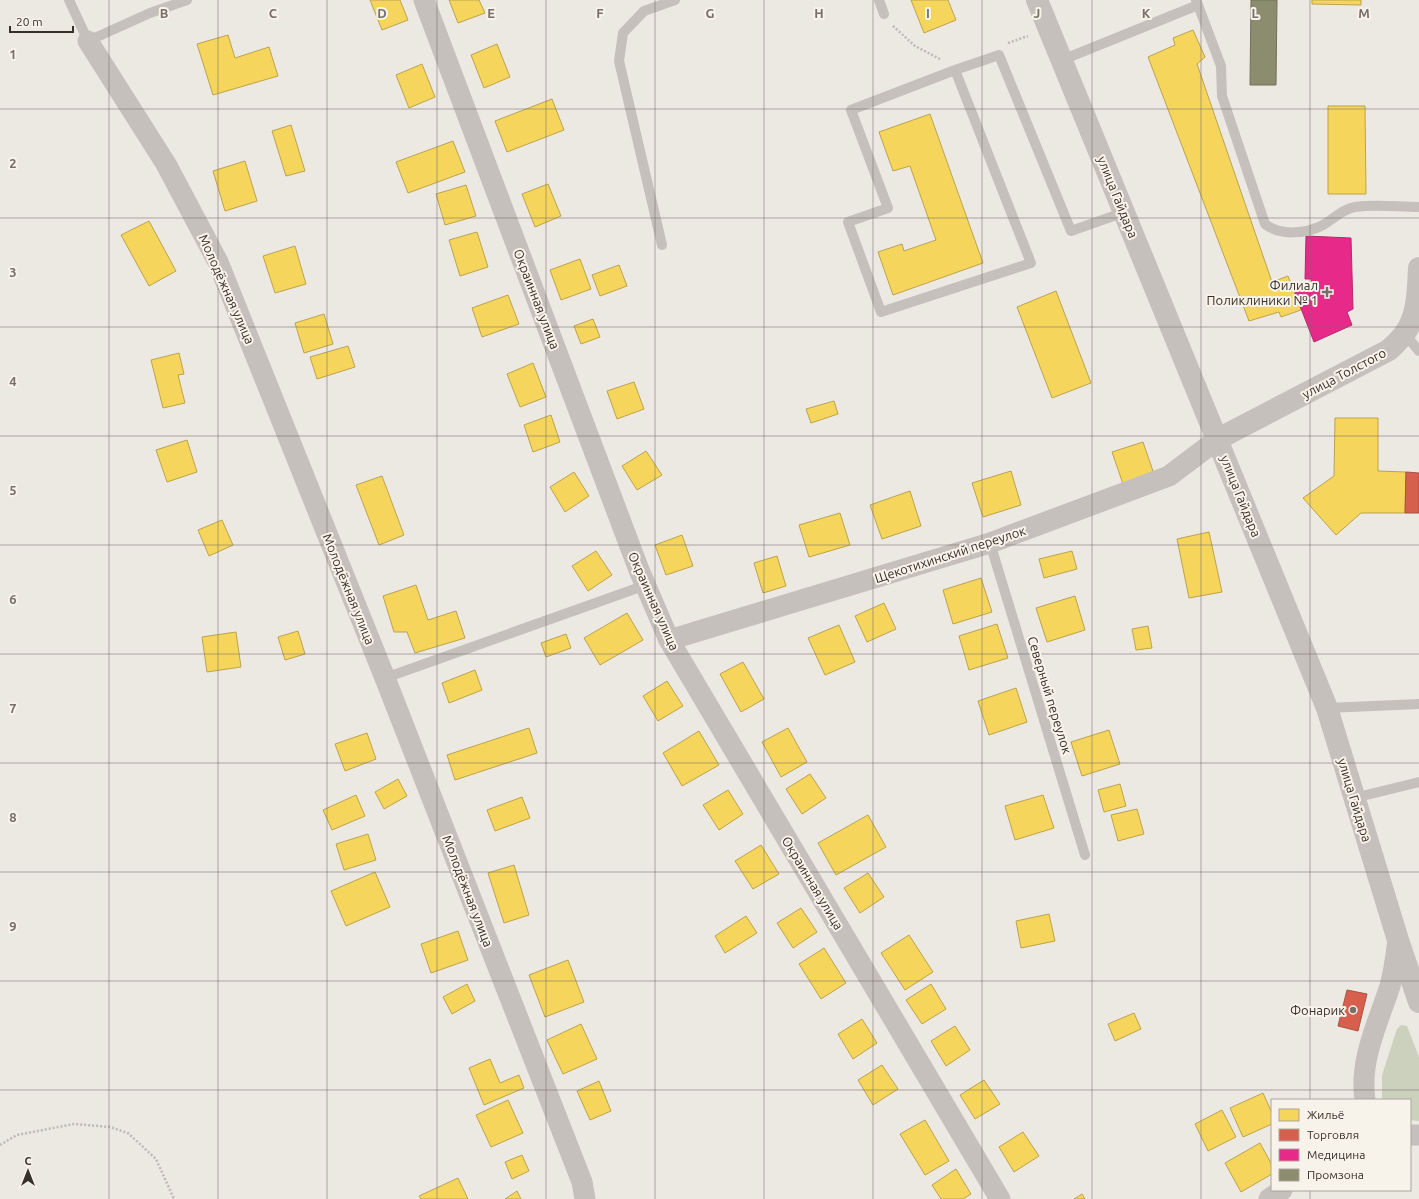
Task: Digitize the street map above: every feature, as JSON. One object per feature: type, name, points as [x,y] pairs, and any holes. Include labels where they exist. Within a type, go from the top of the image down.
[{"type":"street","name":"Окраинная улица","points":[[424,0],[646,585],[669,640],[1000,1199]]},
{"type":"street","name":"улица Гайдара","points":[[1037,0],[1327,708],[1398,940],[1419,1002]]},
{"type":"street","name":"Молодёжная улица","points":[[88,41],[166,164],[218,262],[385,678],[582,1182],[585,1199]]},
{"type":"street","name":"улица Толстого","points":[[1218,439],[1389,350],[1405,334],[1414,313],[1418,290],[1419,268]]},
{"type":"street","name":"Щекотихинский переулок","points":[[669,640],[990,543],[1169,476],[1218,439]]},
{"type":"street","points":[[1364,1099],[1363,1078],[1366,1056],[1390,985],[1398,940]]},
{"type":"street","points":[[1269,1199],[1281,1191]]},
{"type":"lane","name":"Молодёжная улица","points":[[69,0],[88,41]]},
{"type":"lane","points":[[88,41],[150,13],[187,0]]},
{"type":"lane","points":[[662,245],[619,61],[623,33],[644,11],[675,0]]},
{"type":"lane","points":[[879,0],[884,14]]},
{"type":"lane","points":[[1062,60],[1197,3],[1221,66],[1222,96],[1265,224],[1273,231],[1282,232],[1309,230],[1322,225],[1345,210],[1356,207],[1419,207]]},
{"type":"lane","points":[[955,70],[1031,263],[881,312],[848,222],[888,208],[851,110],[955,70],[999,55],[1071,231],[1125,212]]},
{"type":"lane","points":[[1405,334],[1419,351]]},
{"type":"lane","name":"Северный переулок","points":[[990,543],[1085,855]]},
{"type":"lane","points":[[385,678],[646,585]]},
{"type":"lane","points":[[1327,708],[1419,704]]},
{"type":"lane","points":[[1354,798],[1419,782]]},
{"type":"path","points":[[884,14],[897,32],[915,46],[940,59],[945,60]]},
{"type":"path","points":[[0,1145],[17,1134],[74,1124],[110,1127],[128,1133],[156,1160],[174,1199]]},
{"type":"green space","points":[[1401,1025],[1407,1026],[1419,1057],[1419,1121],[1411,1120],[1411,1099],[1382,1099],[1382,1075],[1397,1029]]},
{"type":"building: Жильё","points":[[370,0],[400,0],[408,20],[382,30]]},
{"type":"building: Жильё","points":[[449,0],[479,0],[485,13],[458,23]]},
{"type":"building: Жильё","points":[[911,0],[948,0],[956,20],[924,33]]},
{"type":"building: Жильё","points":[[1312,0],[1361,0],[1361,5],[1312,4]]},
{"type":"building: Жильё","points":[[1193,30],[1205,57],[1197,64],[1272,282],[1288,276],[1301,310],[1281,317],[1279,312],[1249,321],[1148,57],[1175,45],[1173,38]]},
{"type":"building: Жильё","points":[[228,35],[235,58],[269,47],[278,76],[213,95],[197,44]]},
{"type":"building: Жильё","points":[[497,44],[510,77],[484,88],[471,55]]},
{"type":"building: Жильё","points":[[422,64],[435,97],[409,108],[396,75]]},
{"type":"building: Жильё","points":[[552,99],[564,130],[507,152],[495,121]]},
{"type":"building: Жильё","points":[[1328,106],[1365,106],[1366,194],[1328,194]]},
{"type":"building: Жильё","points":[[930,114],[983,263],[893,295],[878,252],[902,244],[904,251],[936,240],[910,166],[893,171],[879,132]]},
{"type":"building: Жильё","points":[[291,125],[305,171],[286,176],[272,131]]},
{"type":"building: Жильё","points":[[453,141],[465,172],[408,193],[396,162]]},
{"type":"building: Жильё","points":[[245,161],[257,201],[225,211],[213,171]]},
{"type":"building: Жильё","points":[[548,184],[561,216],[535,227],[522,194]]},
{"type":"building: Жильё","points":[[466,185],[476,216],[445,225],[436,194]]},
{"type":"building: Жильё","points":[[149,221],[176,271],[149,286],[121,235]]},
{"type":"building: Жильё","points":[[477,232],[488,267],[460,276],[449,240]]},
{"type":"building: Жильё","points":[[295,246],[306,284],[275,293],[263,256]]},
{"type":"building: Жильё","points":[[580,259],[591,289],[561,300],[550,270]]},
{"type":"building: Жильё","points":[[619,265],[627,286],[600,296],[592,275]]},
{"type":"building: Жильё","points":[[1056,291],[1091,383],[1052,398],[1017,307]]},
{"type":"building: Жильё","points":[[508,295],[519,324],[482,337],[472,308]]},
{"type":"building: Жильё","points":[[324,314],[333,344],[304,353],[295,323]]},
{"type":"building: Жильё","points":[[593,319],[600,337],[581,344],[574,326]]},
{"type":"building: Жильё","points":[[348,346],[355,367],[317,379],[310,357]]},
{"type":"building: Жильё","points":[[179,353],[184,374],[178,375],[185,403],[163,408],[151,360]]},
{"type":"building: Жильё","points":[[533,363],[546,397],[520,407],[507,374]]},
{"type":"building: Жильё","points":[[634,382],[644,409],[617,419],[607,391]]},
{"type":"building: Жильё","points":[[834,401],[838,414],[811,423],[806,409]]},
{"type":"building: Жильё","points":[[551,415],[560,442],[533,452],[524,425]]},
{"type":"building: Жильё","points":[[1335,418],[1378,418],[1378,471],[1406,472],[1405,513],[1361,513],[1336,535],[1303,498],[1334,476]]},
{"type":"building: Жильё","points":[[187,440],[197,472],[167,482],[156,450]]},
{"type":"building: Жильё","points":[[1143,442],[1154,474],[1123,484],[1112,452]]},
{"type":"building: Жильё","points":[[646,451],[662,475],[637,490],[622,466]]},
{"type":"building: Жильё","points":[[1011,471],[1021,505],[983,517],[972,483]]},
{"type":"building: Жильё","points":[[574,472],[589,496],[565,512],[550,487]]},
{"type":"building: Жильё","points":[[382,476],[404,535],[379,545],[356,485]]},
{"type":"building: Жильё","points":[[910,491],[921,526],[882,539],[870,505]]},
{"type":"building: Жильё","points":[[840,513],[850,545],[809,557],[799,525]]},
{"type":"building: Жильё","points":[[222,520],[233,545],[209,556],[198,530]]},
{"type":"building: Жильё","points":[[1209,532],[1222,592],[1189,598],[1177,539]]},
{"type":"building: Жильё","points":[[682,535],[693,566],[666,575],[655,545]]},
{"type":"building: Жильё","points":[[596,551],[612,575],[588,591],[572,566]]},
{"type":"building: Жильё","points":[[1072,551],[1077,569],[1044,578],[1039,559]]},
{"type":"building: Жильё","points":[[777,556],[786,586],[763,593],[754,563]]},
{"type":"building: Жильё","points":[[981,578],[992,612],[953,624],[943,590]]},
{"type":"building: Жильё","points":[[416,585],[428,620],[456,611],[465,638],[415,653],[407,632],[394,632],[383,596]]},
{"type":"building: Жильё","points":[[1075,596],[1085,630],[1047,642],[1036,608]]},
{"type":"building: Жильё","points":[[884,603],[896,629],[867,642],[855,616]]},
{"type":"building: Жильё","points":[[627,613],[643,640],[600,665],[584,638]]},
{"type":"building: Жильё","points":[[997,624],[1008,658],[969,670],[959,636]]},
{"type":"building: Жильё","points":[[839,625],[855,662],[825,675],[808,638]]},
{"type":"building: Жильё","points":[[1148,626],[1152,648],[1136,650],[1132,629]]},
{"type":"building: Жильё","points":[[298,631],[305,654],[285,660],[278,637]]},
{"type":"building: Жильё","points":[[236,632],[241,667],[207,672],[202,637]]},
{"type":"building: Жильё","points":[[566,634],[571,648],[546,657],[541,643]]},
{"type":"building: Жильё","points":[[743,662],[764,699],[741,712],[720,674]]},
{"type":"building: Жильё","points":[[475,670],[482,690],[449,703],[442,683]]},
{"type":"building: Жильё","points":[[667,681],[683,706],[658,721],[643,696]]},
{"type":"building: Жильё","points":[[1016,688],[1027,722],[989,735],[978,701]]},
{"type":"building: Жильё","points":[[529,728],[537,753],[455,780],[447,755]]},
{"type":"building: Жильё","points":[[788,728],[807,762],[781,777],[762,742]]},
{"type":"building: Жильё","points":[[1109,730],[1120,764],[1082,776],[1071,742]]},
{"type":"building: Жильё","points":[[699,731],[719,765],[682,786],[663,753]]},
{"type":"building: Жильё","points":[[367,733],[376,759],[345,771],[335,744]]},
{"type":"building: Жильё","points":[[810,774],[826,798],[802,814],[786,789]]},
{"type":"building: Жильё","points":[[398,779],[407,796],[384,809],[375,792]]},
{"type":"building: Жильё","points":[[1120,784],[1126,806],[1104,812],[1098,790]]},
{"type":"building: Жильё","points":[[728,790],[743,814],[719,830],[703,805]]},
{"type":"building: Жильё","points":[[356,795],[365,816],[332,830],[323,810]]},
{"type":"building: Жильё","points":[[1043,795],[1054,828],[1015,840],[1005,806]]},
{"type":"building: Жильё","points":[[522,797],[530,818],[495,831],[487,810]]},
{"type":"building: Жильё","points":[[1137,809],[1144,834],[1118,841],[1111,815]]},
{"type":"building: Жильё","points":[[868,815],[886,847],[836,875],[818,843]]},
{"type":"building: Жильё","points":[[368,834],[376,860],[344,870],[336,844]]},
{"type":"building: Жильё","points":[[761,845],[779,874],[753,889],[735,861]]},
{"type":"building: Жильё","points":[[514,865],[529,915],[504,923],[488,873]]},
{"type":"building: Жильё","points":[[375,872],[390,907],[346,926],[331,891]]},
{"type":"building: Жильё","points":[[868,873],[884,897],[860,913],[844,888]]},
{"type":"building: Жильё","points":[[801,908],[817,932],[793,948],[777,923]]},
{"type":"building: Жильё","points":[[1049,914],[1055,941],[1021,948],[1016,921]]},
{"type":"building: Жильё","points":[[746,916],[757,933],[725,953],[715,936]]},
{"type":"building: Жильё","points":[[458,931],[468,960],[431,973],[421,944]]},
{"type":"building: Жильё","points":[[909,935],[933,972],[905,990],[881,953]]},
{"type":"building: Жильё","points":[[824,948],[846,983],[821,999],[799,964]]},
{"type":"building: Жильё","points":[[568,960],[584,1002],[545,1017],[529,975]]},
{"type":"building: Жильё","points":[[467,984],[475,1001],[452,1014],[443,997]]},
{"type":"building: Жильё","points":[[931,984],[946,1009],[922,1024],[906,1000]]},
{"type":"building: Жильё","points":[[1134,1013],[1141,1029],[1115,1041],[1108,1024]]},
{"type":"building: Жильё","points":[[862,1019],[877,1043],[853,1059],[838,1034]]},
{"type":"building: Жильё","points":[[581,1024],[597,1059],[563,1074],[547,1040]]},
{"type":"building: Жильё","points":[[955,1026],[970,1050],[946,1066],[931,1041]]},
{"type":"building: Жильё","points":[[490,1059],[500,1083],[519,1075],[524,1088],[484,1105],[469,1068]]},
{"type":"building: Жильё","points":[[882,1065],[898,1089],[873,1105],[858,1080]]},
{"type":"building: Жильё","points":[[984,1080],[1000,1104],[975,1119],[960,1095]]},
{"type":"building: Жильё","points":[[599,1081],[611,1111],[590,1120],[577,1091]]},
{"type":"building: Жильё","points":[[1263,1093],[1271,1111],[1271,1124],[1243,1137],[1230,1108]]},
{"type":"building: Жильё","points":[[508,1100],[523,1133],[491,1147],[476,1115]]},
{"type":"building: Жильё","points":[[1222,1110],[1236,1137],[1208,1151],[1195,1124]]},
{"type":"building: Жильё","points":[[925,1120],[949,1161],[925,1175],[900,1134]]},
{"type":"building: Жильё","points":[[1023,1132],[1039,1156],[1014,1172],[999,1147]]},
{"type":"building: Жильё","points":[[1260,1143],[1271,1163],[1271,1175],[1241,1192],[1225,1163]]},
{"type":"building: Жильё","points":[[522,1155],[529,1171],[512,1179],[505,1162]]},
{"type":"building: Жильё","points":[[956,1169],[971,1194],[963,1199],[941,1199],[932,1185]]},
{"type":"building: Жильё","points":[[458,1178],[468,1199],[421,1199],[419,1196]]},
{"type":"building: Жильё","points":[[517,1191],[521,1199],[505,1199]]},
{"type":"building: Жильё","points":[[1082,1194],[1085,1199],[1074,1199]]},
{"type":"building: Торговля","points":[[1406,472],[1419,473],[1419,513],[1405,513]]},
{"type":"building: Торговля","name":"Фонарик","points":[[1347,990],[1367,994],[1358,1031],[1338,1026]]},
{"type":"building: Медицина","points":[[1306,236],[1351,238],[1353,309],[1347,312],[1352,325],[1314,342],[1295,293],[1312,284],[1311,279],[1305,279]]},
{"type":"building: Промзона","points":[[1251,0],[1277,0],[1276,85],[1250,85]]},
{"type":"place","name":"Филиал Поликлиники № 1","points":[[1327,292]]},
{"type":"place","name":"Фонарик","points":[[1353,1010]]}]
